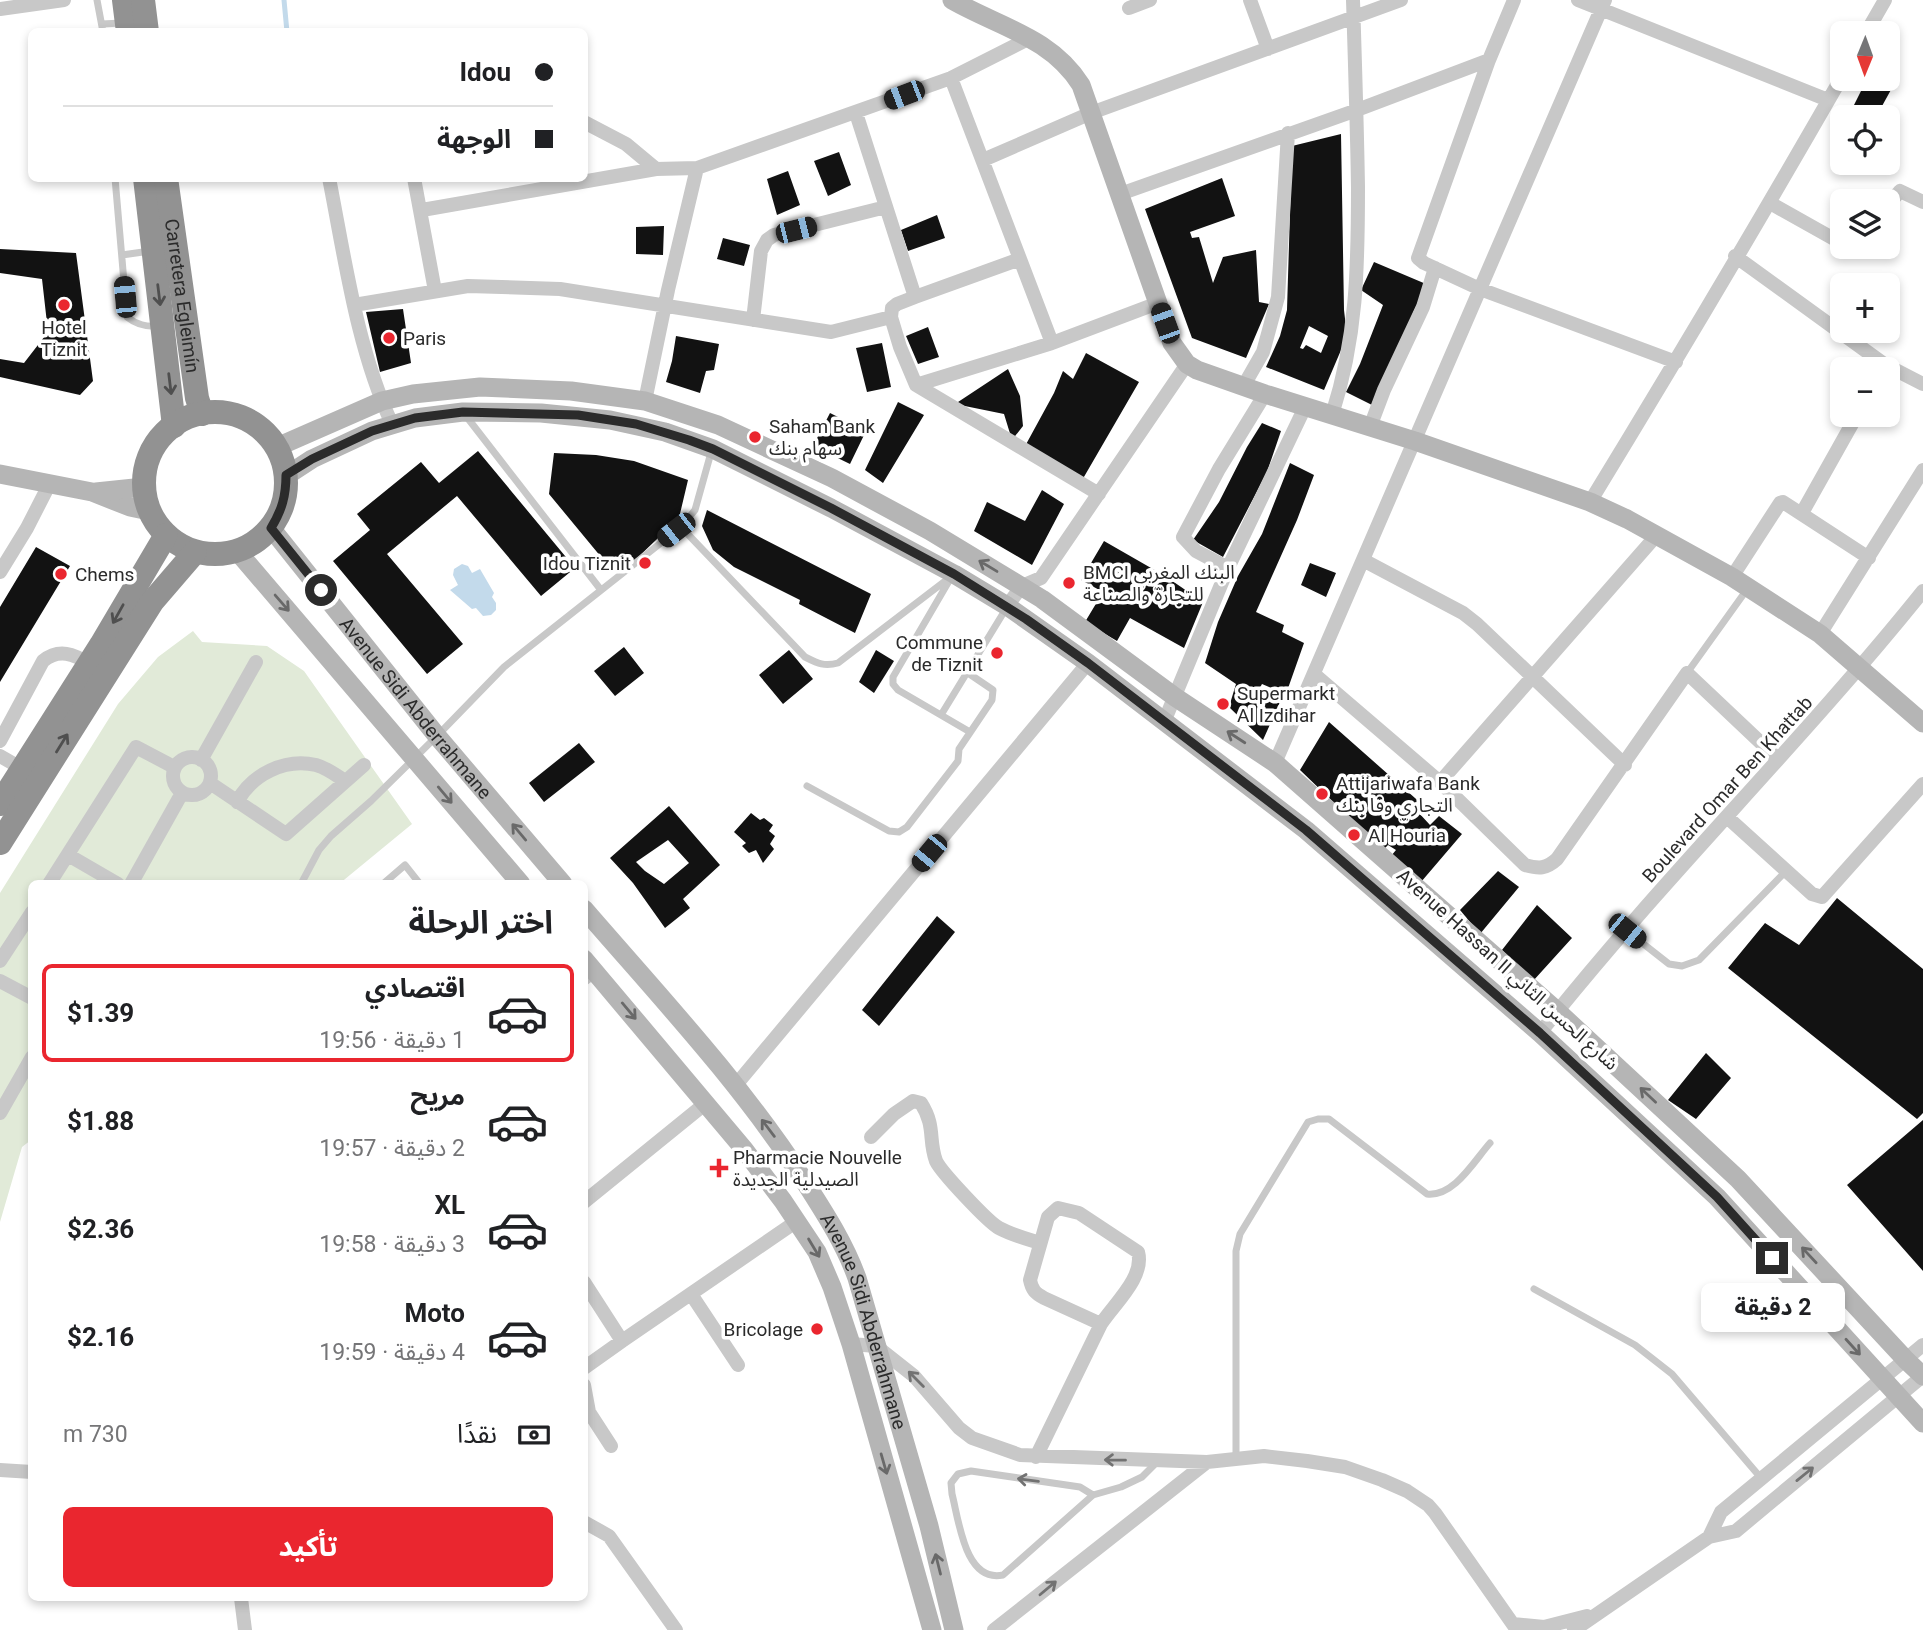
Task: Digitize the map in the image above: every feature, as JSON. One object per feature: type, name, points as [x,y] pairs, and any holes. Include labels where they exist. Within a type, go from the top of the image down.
[{"type":"highway","name":"Carretera Egleimín","points":[[146,182],[165,250],[202,414]]},
{"type":"highway","name":"Carretera Egleimín","points":[[166,182],[163,325],[174,426]]},
{"type":"highway","points":[[226,413],[250,421],[277,447],[286,475],[286,494],[281,512],[271,528],[256,542],[237,551],[216,555],[195,552],[166,535],[149,511],[144,486],[144,475],[151,452],[165,433],[174,426],[202,414],[226,413]]},
{"type":"highway","points":[[0,804],[20,768],[89,664],[166,535]]},
{"type":"highway","points":[[0,843],[20,768],[195,552]]},
{"type":"main road","points":[[961,2],[1030,38],[1059,56],[1071,68],[1081,85],[1172,343],[1187,364],[1243,387],[1415,441],[1590,502],[1741,582],[1820,634],[1923,723]]},
{"type":"main road","name":"Avenue Hassan II شارع الحسن الثاني","points":[[277,447],[382,401],[441,389],[480,387],[571,391],[645,401],[718,425],[821,472],[1032,582],[1042,599],[1174,697],[1275,763],[1557,1011],[1738,1179],[1923,1376]]},
{"type":"main road","name":"Avenue Hassan II شارع الحسن الثاني","points":[[286,475],[312,459],[392,424],[435,414],[541,413],[610,419],[665,432],[713,449],[954,574],[1007,606],[1088,663],[1306,830],[1540,1033],[1717,1197],[1923,1423]]},
{"type":"main road","points":[[0,474],[92,492],[130,507],[149,511]]},
{"type":"main road","points":[[92,492],[144,486]]},
{"type":"main road","name":"Avenue Sidi Abderrahmane","points":[[271,528],[437,736],[560,880]]},
{"type":"main road","name":"Avenue Sidi Abderrahmane","points":[[237,551],[518,880]]},
{"type":"main road","points":[[1306,830],[1326,808]]},
{"type":"main road","name":"Avenue Sidi Abderrahmane","points":[[588,914],[735,1086],[783,1149],[836,1229],[857,1278],[929,1526],[954,1630]]},
{"type":"main road","name":"Avenue Sidi Abderrahmane","points":[[622,952],[588,972],[743,1148],[797,1221],[824,1268],[851,1344],[932,1630]]},
{"type":"main road","points":[[1661,1145],[1680,1125]]},
{"type":"main road","points":[[1717,1197],[1738,1179]]},
{"type":"street","points":[[0,9],[64,0]]},
{"type":"street","points":[[1129,8],[1150,0]]},
{"type":"street","points":[[1250,0],[1268,49]]},
{"type":"street","points":[[1332,415],[1345,375],[1353,329],[1358,228],[1353,0]]},
{"type":"street","points":[[982,160],[1091,113],[1401,0]]},
{"type":"street","points":[[1514,0],[1489,60],[1418,258],[1480,289],[1675,362]]},
{"type":"street","points":[[1578,0],[1604,4],[1828,100]]},
{"type":"street","points":[[1873,21],[1885,0]]},
{"type":"street","points":[[1275,763],[1604,4]]},
{"type":"street","points":[[588,181],[656,169],[697,168],[951,78],[1030,38]]},
{"type":"street","points":[[1120,194],[1489,60]]},
{"type":"street","points":[[951,78],[1052,343]]},
{"type":"street","points":[[1590,502],[1735,257],[1770,203],[1833,91]]},
{"type":"street","points":[[856,113],[915,297]]},
{"type":"street","points":[[588,124],[626,144],[656,169]]},
{"type":"street","points":[[1243,387],[1263,352],[1278,297],[1288,133]]},
{"type":"street","points":[[645,401],[664,306],[697,168]]},
{"type":"street","points":[[330,182],[354,304],[382,401],[392,424]]},
{"type":"street","points":[[415,182],[435,291]]},
{"type":"street","points":[[422,211],[584,182]]},
{"type":"street","points":[[1900,191],[1923,202]]},
{"type":"street","points":[[1770,203],[1830,237]]},
{"type":"street","points":[[753,320],[761,251],[767,240],[774,235],[886,207]]},
{"type":"street","points":[[1735,257],[1870,357]]},
{"type":"street","points":[[1020,260],[897,303],[892,308],[891,317],[900,347],[916,385],[1099,494]]},
{"type":"street","points":[[1370,427],[1384,390],[1423,307],[1435,268]]},
{"type":"street","points":[[354,304],[468,286],[560,289],[831,332],[891,317]]},
{"type":"street","points":[[916,385],[1052,343],[1158,303]]},
{"type":"street","points":[[1007,606],[1032,582],[1099,494],[1187,364]]},
{"type":"street","points":[[1900,374],[1923,384]]},
{"type":"street","points":[[1228,568],[1196,551],[1183,537],[1219,469],[1265,394]]},
{"type":"street","points":[[1164,722],[1228,568],[1305,407]]},
{"type":"street","points":[[1802,513],[1850,427]]},
{"type":"street","points":[[1820,634],[1923,470]]},
{"type":"street","points":[[0,572],[49,485]]},
{"type":"street","points":[[1741,582],[1780,503],[1787,503],[1869,558]]},
{"type":"street","points":[[1440,782],[1656,536]]},
{"type":"street","points":[[1363,560],[1463,613],[1491,635],[1625,765]]},
{"type":"street","name":"Boulevard Omar Ben Khattab","points":[[1540,1033],[1778,759],[1862,668],[1923,592]]},
{"type":"street","points":[[1026,619],[1042,599]]},
{"type":"street","points":[[0,741],[43,661],[51,655],[62,653],[74,655],[89,664]]},
{"type":"street","points":[[201,760],[256,662]]},
{"type":"street","points":[[735,1086],[1088,663]]},
{"type":"street","points":[[1314,674],[1440,782],[1525,865],[1538,868],[1549,866],[1557,859],[1687,673],[1778,759]]},
{"type":"street","points":[[52,880],[136,747],[174,767]]},
{"type":"street","points":[[188,757],[201,760],[210,770],[207,788],[195,795],[182,793],[173,780],[174,767],[188,757]]},
{"type":"street","points":[[237,802],[243,790],[261,775],[281,766],[317,765],[345,781]]},
{"type":"street","points":[[209,783],[286,834],[364,765]]},
{"type":"street","points":[[1727,817],[1817,897],[1826,894],[1923,784]]},
{"type":"street","points":[[133,880],[182,793]]},
{"type":"street","points":[[68,855],[111,880]]},
{"type":"street","points":[[0,961],[28,918]]},
{"type":"street","points":[[0,981],[28,996]]},
{"type":"street","points":[[0,1113],[28,1064]]},
{"type":"street","points":[[871,1137],[905,1105],[914,1101],[921,1103],[929,1116],[936,1161],[943,1172],[997,1227],[1040,1243]]},
{"type":"street","points":[[588,1199],[706,1103]]},
{"type":"street","points":[[1036,1457],[1101,1324],[1138,1272],[1140,1258],[1136,1249],[1079,1213],[1062,1209],[1050,1213],[1030,1280],[1033,1290],[1044,1298],[1101,1324]]},
{"type":"street","points":[[588,1365],[797,1221]]},
{"type":"street","points":[[588,1288],[622,1340]]},
{"type":"street","points":[[691,1294],[738,1365]]},
{"type":"street","points":[[851,1344],[876,1346],[904,1366],[959,1428],[972,1438],[1010,1452],[1036,1457],[1207,1462],[1264,1456],[1345,1468],[1407,1491],[1428,1505],[1515,1627],[1544,1627],[1595,1613]]},
{"type":"street","points":[[1709,1537],[1721,1512],[1923,1345]]},
{"type":"street","points":[[1574,1630],[1709,1537],[1736,1531],[1923,1376]]},
{"type":"street","points":[[588,1407],[611,1447]]},
{"type":"street","points":[[995,1630],[1207,1462]]},
{"type":"street","points":[[0,1471],[28,1472]]},
{"type":"street","points":[[1758,1482],[1769,1503]]},
{"type":"street","points":[[588,1524],[609,1536],[676,1630]]},
{"type":"street","points":[[241,1601],[246,1630]]},
{"type":"lane","points":[[97,0],[102,28],[136,18]]},
{"type":"lane","points":[[115,182],[127,317],[146,327],[163,325]]},
{"type":"lane","points":[[122,255],[165,250]]},
{"type":"lane","points":[[463,412],[601,590]]},
{"type":"lane","points":[[303,880],[319,850],[331,836],[371,801],[503,667],[681,527],[695,510],[713,449]]},
{"type":"lane","points":[[681,527],[805,656],[828,666],[838,663],[954,574]]},
{"type":"lane","points":[[954,574],[893,677],[893,684],[898,690],[971,732]]},
{"type":"lane","points":[[1687,673],[1741,582]]},
{"type":"lane","points":[[941,715],[1007,606]]},
{"type":"lane","points":[[807,786],[889,831],[899,832],[906,827],[958,761],[959,749],[994,694],[993,690],[968,673]]},
{"type":"lane","points":[[388,880],[405,865],[417,880]]},
{"type":"lane","points":[[1627,931],[1669,964],[1682,967],[1699,960],[1787,870]]},
{"type":"lane","points":[[1236,1457],[1238,1242],[1240,1234],[1308,1122],[1329,1119],[1427,1194],[1437,1195],[1448,1191],[1490,1143]]},
{"type":"lane","points":[[1534,1289],[1635,1345],[1672,1374],[1758,1482]]},
{"type":"lane","points":[[1093,1495],[1080,1486],[971,1471],[958,1474],[951,1483],[970,1559],[979,1571],[992,1577],[1003,1575],[1093,1495],[1121,1487],[1142,1477],[1158,1461]]},
{"type":"green space","points":[[193,631],[202,642],[267,646],[304,671],[412,824],[344,880],[28,880],[28,1142],[22,1147],[0,1222],[0,893],[118,704],[158,657]]},
{"type":"water","points":[[462,564],[468,566],[472,573],[480,569],[494,593],[492,597],[496,610],[491,615],[483,616],[450,590],[458,585],[453,575],[454,569]]},
{"type":"building","points":[[1861,91],[1890,91],[1883,105],[1854,105]]},
{"type":"building","points":[[1341,134],[1344,310],[1347,336],[1324,390],[1266,367],[1280,336],[1287,310],[1292,146]],"holes":[[[1309,326],[1328,336],[1321,353],[1306,345],[1303,349],[1300,348]]]},
{"type":"building","points":[[839,152],[851,185],[828,196],[814,161]]},
{"type":"building","points":[[788,171],[800,205],[777,215],[767,179]]},
{"type":"building","points":[[1222,178],[1235,216],[1190,232],[1192,238],[1199,237],[1213,283],[1223,257],[1256,250],[1259,302],[1269,304],[1246,358],[1192,338],[1145,209]]},
{"type":"building","points":[[937,215],[945,238],[908,251],[901,230]]},
{"type":"building","points":[[664,226],[663,255],[636,254],[636,227]]},
{"type":"building","points":[[723,238],[750,245],[744,266],[717,259]]},
{"type":"building","name":"Hotel Tiznit","points":[[0,249],[76,253],[93,381],[80,395],[0,377],[0,359],[24,363],[48,332],[42,279],[0,273]]},
{"type":"building","points":[[1374,262],[1426,284],[1372,405],[1346,392],[1383,305],[1361,290]]},
{"type":"building","name":"Paris","points":[[403,309],[411,363],[380,372],[366,312]]},
{"type":"building","points":[[928,327],[939,357],[918,364],[906,336]]},
{"type":"building","points":[[676,336],[719,344],[714,370],[706,371],[700,393],[666,382]]},
{"type":"building","points":[[882,343],[891,387],[867,392],[856,348]]},
{"type":"building","points":[[1086,353],[1139,382],[1081,482],[1024,448],[1063,371],[1073,379]]},
{"type":"building","points":[[1008,369],[1020,396],[1023,426],[1012,440],[1004,414],[955,404]]},
{"type":"building","points":[[898,402],[924,415],[883,483],[865,470]]},
{"type":"building","points":[[830,413],[866,431],[850,464],[813,446]]},
{"type":"building","points":[[1262,423],[1281,431],[1267,472],[1223,557],[1193,540],[1219,502]]},
{"type":"building","points":[[478,451],[575,568],[541,596],[457,496],[387,554],[463,644],[427,674],[333,561],[370,530],[357,514],[421,462],[439,483]]},
{"type":"building","points":[[554,453],[596,455],[634,461],[688,480],[679,518],[632,563],[620,571],[611,569],[549,494]]},
{"type":"building","points":[[1290,463],[1314,475],[1256,612],[1284,625],[1282,632],[1304,643],[1286,694],[1262,684],[1257,693],[1280,702],[1263,740],[1229,707],[1236,684],[1205,663],[1218,622],[1238,576],[1262,534]]},
{"type":"building","points":[[1042,490],[1064,504],[1032,565],[974,531],[987,502],[1025,521]]},
{"type":"building","points":[[707,510],[871,594],[855,633],[799,604],[800,600],[734,567],[713,550],[702,526]]},
{"type":"building","points":[[1104,541],[1165,576],[1203,602],[1184,648],[1130,618],[1117,641],[1085,622],[1103,592],[1081,580]]},
{"type":"building","points":[[36,547],[70,566],[0,682],[0,607]]},
{"type":"building","points":[[1310,563],[1336,573],[1326,597],[1301,585]]},
{"type":"building","points":[[624,647],[644,673],[615,696],[594,671]]},
{"type":"building","points":[[789,650],[813,679],[783,704],[759,675]]},
{"type":"building","points":[[876,650],[894,661],[874,693],[859,682]]},
{"type":"building","points":[[1329,722],[1424,806],[1418,812],[1430,825],[1439,816],[1462,834],[1421,882],[1391,856],[1396,850],[1388,845],[1383,850],[1300,770]]},
{"type":"building","points":[[579,743],[595,762],[544,802],[529,783]]},
{"type":"building","points":[[669,806],[720,865],[683,899],[690,908],[665,928],[633,883],[610,858]],"holes":[[[668,840],[689,863],[664,884],[636,862]]]},
{"type":"building","points":[[751,813],[773,825],[769,831],[775,836],[770,844],[774,849],[763,863],[756,850],[749,853],[742,846],[746,843],[734,832]]},
{"type":"building","points":[[1498,871],[1519,887],[1480,934],[1460,910]]},
{"type":"building","points":[[1837,898],[1923,969],[1923,1113],[1917,1119],[1728,968],[1765,923],[1799,945]]},
{"type":"building","points":[[1537,905],[1572,938],[1533,981],[1502,950]]},
{"type":"building","points":[[937,916],[955,932],[879,1026],[862,1010]]},
{"type":"building","points":[[1706,1053],[1731,1078],[1696,1119],[1668,1100]]},
{"type":"building","points":[[1923,1120],[1923,1271],[1847,1185]]},
{"type":"waterway","points":[[284,0],[287,28]]},
{"type":"place","name":"Hotel Tiznit","points":[[64,305]]},
{"type":"place","name":"Paris","points":[[389,338]]},
{"type":"place","name":"Saham Bank سهام بنك","points":[[755,437]]},
{"type":"place","name":"Idou Tiznit","points":[[645,563]]},
{"type":"place","name":"Chems","points":[[61,574]]},
{"type":"place","name":"BMCI البنك المغربي للتجارة والصناعة","points":[[1069,583]]},
{"type":"place","name":"Commune de Tiznit","points":[[997,653]]},
{"type":"place","name":"Supermarkt Al Izdihar","points":[[1223,704]]},
{"type":"place","name":"Attijariwafa Bank التجاري وفا بنك","points":[[1322,794]]},
{"type":"place","name":"Al Houria","points":[[1354,835]]},
{"type":"place","name":"Pharmacie Nouvelle الصيدلية الجديدة","points":[[719,1168]]},
{"type":"place","name":"Bricolage","points":[[817,1329]]},
{"type":"route","points":[[321,590],[271,528],[281,512],[286,494],[286,475],[312,459],[372,431],[435,414],[463,412],[578,415],[636,424],[713,449],[954,574],[1007,606],[1088,663],[1306,830],[1540,1033],[1717,1197],[1772,1258]]}]
